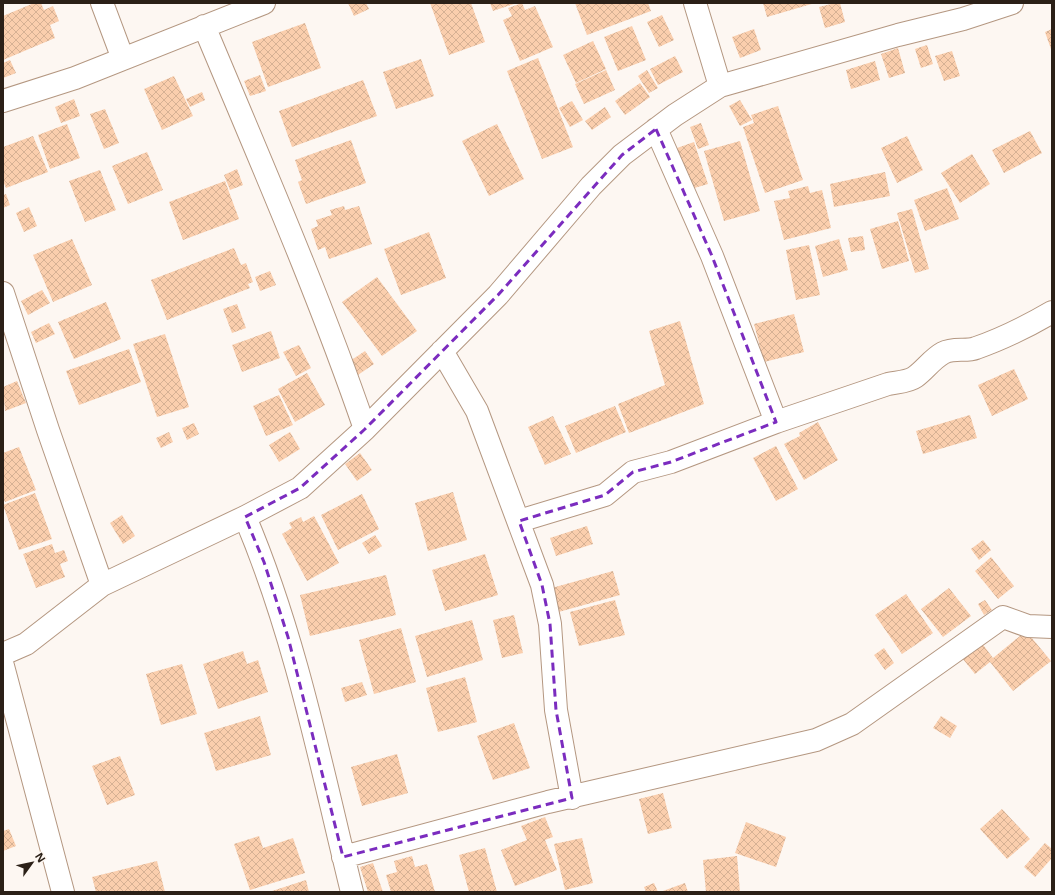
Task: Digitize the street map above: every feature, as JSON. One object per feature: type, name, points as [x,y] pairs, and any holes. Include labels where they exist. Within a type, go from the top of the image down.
[{"type":"street","points":[[102,3],[124,59]]},
{"type":"street","points":[[3,101],[124,59],[264,3]]},
{"type":"street","points":[[695,3],[720,86]]},
{"type":"street","points":[[3,654],[26,644],[102,585],[245,517],[300,488],[365,429],[498,295],[592,186],[622,155],[675,115],[720,86],[898,36],[961,11],[1012,3]]},
{"type":"street","points":[[204,26],[298,247],[338,351],[365,429]]},
{"type":"street","points":[[656,129],[712,256],[776,422]]},
{"type":"street","points":[[3,293],[48,430],[102,585]]},
{"type":"street","points":[[519,521],[605,495],[633,472],[671,462],[776,422],[888,384],[915,377],[928,363],[943,353],[953,349],[974,349],[1032,324],[1052,312]]},
{"type":"street","points":[[442,351],[477,411],[542,585],[550,624],[556,710],[572,798]]},
{"type":"street","points":[[245,517],[264,562],[288,637],[320,759],[352,892]]},
{"type":"street","points":[[343,857],[548,802],[572,798],[709,764],[816,740],[852,724],[1003,617],[1028,626],[1052,627]]},
{"type":"street","points":[[3,666],[63,892]]},
{"type":"highlighted area","points":[[656,129],[712,256],[776,422],[671,462],[633,472],[605,495],[519,521],[542,585],[550,624],[556,710],[572,798],[343,857],[288,637],[264,562],[245,517],[300,488],[365,429],[498,295],[622,155]]},
{"type":"building","points":[[34,3],[41,3],[44,10],[53,6],[59,21],[50,25],[55,38],[3,60],[3,16]]},
{"type":"building","points":[[348,3],[366,3],[369,9],[354,16]]},
{"type":"building","points":[[430,3],[471,3],[485,42],[449,55]]},
{"type":"building","points":[[490,3],[517,3],[493,11]]},
{"type":"building","points":[[522,3],[525,10],[535,6],[553,47],[520,61],[503,20],[512,16],[508,8]]},
{"type":"building","points":[[575,3],[648,3],[651,11],[587,35]]},
{"type":"building","points":[[763,3],[815,3],[767,17]]},
{"type":"building","points":[[840,3],[845,22],[825,28],[819,7]]},
{"type":"building","points":[[662,15],[674,40],[659,47],[647,22]]},
{"type":"building","points":[[305,23],[321,68],[268,87],[252,42]]},
{"type":"building","points":[[632,26],[646,60],[618,71],[604,37]]},
{"type":"building","points":[[754,29],[761,50],[740,58],[732,37]]},
{"type":"building","points":[[1052,29],[1052,52],[1045,32]]},
{"type":"building","points":[[593,41],[606,69],[576,83],[563,55]]},
{"type":"building","points":[[927,45],[933,64],[921,68],[915,49]]},
{"type":"building","points":[[898,48],[905,73],[889,78],[881,54]]},
{"type":"building","points":[[952,51],[960,76],[944,81],[935,56]]},
{"type":"building","points":[[675,56],[683,72],[658,85],[650,69]]},
{"type":"building","points":[[538,58],[573,147],[542,159],[507,71]]},
{"type":"building","points":[[421,59],[434,96],[396,109],[383,72]]},
{"type":"building","points":[[10,60],[16,73],[3,78],[3,63]]},
{"type":"building","points":[[875,61],[880,80],[851,89],[846,70]]},
{"type":"building","points":[[606,70],[615,90],[584,104],[575,84]]},
{"type":"building","points":[[647,70],[658,88],[649,93],[638,76]]},
{"type":"building","points":[[260,75],[266,91],[250,96],[244,81]]},
{"type":"building","points":[[174,76],[193,116],[162,130],[144,89]]},
{"type":"building","points":[[363,80],[377,116],[292,147],[279,111]]},
{"type":"building","points":[[640,83],[650,97],[625,115],[615,101]]},
{"type":"building","points":[[202,92],[205,100],[190,107],[186,99]]},
{"type":"building","points":[[74,99],[80,116],[61,123],[55,107]]},
{"type":"building","points":[[740,100],[752,120],[740,126],[729,106]]},
{"type":"building","points":[[572,101],[583,120],[570,127],[559,108]]},
{"type":"building","points":[[778,106],[803,180],[765,193],[743,127],[754,123],[751,115]]},
{"type":"building","points":[[605,107],[611,117],[592,130],[585,121]]},
{"type":"building","points":[[105,109],[119,143],[104,149],[90,114]]},
{"type":"building","points":[[701,123],[709,145],[698,149],[690,127]]},
{"type":"building","points":[[67,124],[80,158],[50,169],[38,135]]},
{"type":"building","points":[[497,124],[524,179],[489,196],[462,141]]},
{"type":"building","points":[[1030,131],[1042,153],[1004,173],[992,150]]},
{"type":"building","points":[[33,136],[48,172],[6,188],[3,181],[3,147]]},
{"type":"building","points":[[907,136],[923,170],[897,183],[881,148]]},
{"type":"building","points":[[351,140],[366,183],[306,204],[298,182],[302,180],[295,160]]},
{"type":"building","points":[[740,141],[760,211],[724,221],[704,151]]},
{"type":"building","points":[[694,142],[708,184],[691,189],[677,148]]},
{"type":"building","points":[[147,152],[163,190],[128,204],[112,166]]},
{"type":"building","points":[[972,154],[990,184],[960,203],[941,173]]},
{"type":"building","points":[[237,169],[243,185],[230,190],[224,175]]},
{"type":"building","points":[[100,170],[116,210],[85,222],[69,181]]},
{"type":"building","points":[[885,172],[890,196],[834,207],[830,184]]},
{"type":"building","points":[[225,181],[239,219],[183,240],[169,202]]},
{"type":"building","points":[[808,186],[810,193],[822,190],[831,228],[784,240],[774,201],[790,198],[788,191]]},
{"type":"building","points":[[947,188],[959,219],[925,231],[914,200]]},
{"type":"building","points":[[6,194],[10,205],[3,208],[3,195]]},
{"type":"building","points":[[344,206],[345,210],[359,206],[372,244],[329,259],[325,247],[318,250],[311,229],[318,226],[316,220],[332,215],[330,210]]},
{"type":"building","points":[[29,207],[37,226],[24,232],[16,213]]},
{"type":"building","points":[[912,209],[929,269],[915,273],[897,213]]},
{"type":"building","points":[[898,221],[909,261],[882,269],[870,229]]},
{"type":"building","points":[[429,232],[446,278],[401,295],[384,249]]},
{"type":"building","points":[[863,236],[865,250],[851,252],[848,238]]},
{"type":"building","points":[[72,239],[92,285],[53,302],[33,255]]},
{"type":"building","points":[[839,239],[848,270],[823,277],[815,246]]},
{"type":"building","points":[[809,245],[820,295],[796,300],[786,250]]},
{"type":"building","points":[[234,248],[241,265],[246,263],[253,282],[248,284],[250,288],[167,320],[151,280]]},
{"type":"building","points":[[270,271],[276,285],[260,291],[255,277]]},
{"type":"building","points":[[377,277],[417,331],[382,356],[342,302]]},
{"type":"building","points":[[42,290],[50,303],[28,315],[21,301]]},
{"type":"building","points":[[106,302],[121,339],[74,359],[58,322]]},
{"type":"building","points":[[237,304],[246,328],[232,333],[223,309]]},
{"type":"building","points":[[794,314],[804,352],[764,362],[754,324]]},
{"type":"building","points":[[680,321],[704,404],[629,433],[618,404],[665,385],[649,331]]},
{"type":"building","points":[[49,323],[55,334],[36,343],[31,332]]},
{"type":"building","points":[[271,331],[280,358],[242,372],[232,345]]},
{"type":"building","points":[[165,334],[189,407],[157,417],[133,344]]},
{"type":"building","points":[[299,345],[311,368],[296,376],[283,352]]},
{"type":"building","points":[[129,349],[141,382],[79,405],[66,371]]},
{"type":"building","points":[[365,351],[374,364],[355,377],[347,363]]},
{"type":"building","points":[[1014,369],[1028,399],[992,416],[978,385]]},
{"type":"building","points":[[307,373],[325,405],[295,422],[278,389]]},
{"type":"building","points":[[17,381],[26,403],[5,411],[3,387]]},
{"type":"building","points":[[279,395],[293,425],[266,436],[253,406]]},
{"type":"building","points":[[615,406],[626,432],[576,453],[565,426]]},
{"type":"building","points":[[970,415],[977,438],[923,454],[916,431]]},
{"type":"building","points":[[553,416],[571,454],[545,465],[528,427]]},
{"type":"building","points":[[818,422],[838,460],[804,480],[784,444],[800,436],[799,433]]},
{"type":"building","points":[[194,423],[199,434],[187,440],[182,428]]},
{"type":"building","points":[[169,432],[173,442],[161,448],[156,438]]},
{"type":"building","points":[[290,432],[300,449],[279,462],[269,445]]},
{"type":"building","points":[[776,446],[798,489],[776,501],[753,458]]},
{"type":"building","points":[[19,447],[36,490],[5,502],[3,498],[3,453]]},
{"type":"building","points":[[360,453],[372,470],[357,481],[345,464]]},
{"type":"building","points":[[453,492],[467,540],[428,551],[415,503]]},
{"type":"building","points":[[35,493],[52,539],[19,550],[3,505]]},
{"type":"building","points":[[362,494],[379,529],[338,550],[321,515]]},
{"type":"building","points":[[122,515],[135,536],[123,544],[110,523]]},
{"type":"building","points":[[314,516],[339,563],[307,581],[282,534],[292,528],[289,523],[301,517],[303,522]]},
{"type":"building","points":[[587,526],[593,544],[556,556],[550,538]]},
{"type":"building","points":[[375,535],[382,546],[369,554],[362,543]]},
{"type":"building","points":[[983,540],[991,550],[979,560],[971,549]]},
{"type":"building","points":[[52,544],[55,553],[64,550],[68,561],[60,564],[65,577],[36,588],[23,554]]},
{"type":"building","points":[[485,554],[498,595],[445,611],[432,570]]},
{"type":"building","points":[[991,557],[1014,586],[998,599],[975,571]]},
{"type":"building","points":[[613,571],[620,595],[555,613],[548,589]]},
{"type":"building","points":[[386,575],[396,615],[310,636],[300,595]]},
{"type":"building","points":[[949,588],[971,616],[943,637],[921,609]]},
{"type":"building","points":[[906,594],[933,633],[902,654],[875,615]]},
{"type":"building","points":[[615,600],[625,635],[579,646],[570,612]]},
{"type":"building","points":[[985,600],[992,610],[984,615],[978,604]]},
{"type":"building","points":[[514,615],[523,653],[502,658],[493,620]]},
{"type":"building","points":[[472,620],[483,660],[427,677],[415,636]]},
{"type":"building","points":[[401,628],[416,682],[374,694],[359,640]]},
{"type":"building","points":[[1026,631],[1051,661],[1013,691],[990,662],[975,674],[962,658],[981,642],[993,658]]},
{"type":"building","points":[[884,648],[894,663],[885,670],[874,655]]},
{"type":"building","points":[[243,651],[247,664],[258,660],[268,692],[218,709],[203,664]]},
{"type":"building","points":[[182,664],[197,714],[161,725],[146,674]]},
{"type":"building","points":[[465,677],[477,722],[438,732],[426,688]]},
{"type":"building","points":[[362,682],[367,695],[345,702],[341,688]]},
{"type":"building","points":[[260,716],[271,755],[216,771],[204,733]]},
{"type":"building","points":[[941,716],[957,726],[950,738],[933,728]]},
{"type":"building","points":[[514,723],[530,768],[493,780],[477,736]]},
{"type":"building","points":[[397,754],[408,793],[362,806],[351,767]]},
{"type":"building","points":[[120,756],[135,795],[107,805],[92,766]]},
{"type":"building","points":[[663,793],[672,828],[648,834],[639,799]]},
{"type":"building","points":[[1002,809],[1030,839],[1007,859],[980,829]]},
{"type":"building","points":[[545,817],[553,837],[545,840],[557,870],[515,886],[501,850],[527,840],[521,826]]},
{"type":"building","points":[[746,822],[786,837],[776,867],[735,853]]},
{"type":"building","points":[[9,829],[16,846],[3,851],[3,831]]},
{"type":"building","points":[[259,836],[263,848],[293,838],[305,873],[250,890],[234,844]]},
{"type":"building","points":[[582,838],[593,883],[565,890],[554,844]]},
{"type":"building","points":[[1045,843],[1052,849],[1052,858],[1035,877],[1024,867]]},
{"type":"building","points":[[485,848],[497,892],[469,892],[459,855]]},
{"type":"building","points":[[412,856],[415,867],[427,864],[435,892],[391,892],[386,875],[397,872],[394,861]]},
{"type":"building","points":[[737,856],[740,892],[706,892],[703,860]]},
{"type":"building","points":[[157,861],[165,892],[96,892],[92,877]]},
{"type":"building","points":[[373,863],[383,892],[368,892],[360,867]]},
{"type":"building","points":[[306,880],[309,892],[269,892]]},
{"type":"building","points":[[654,883],[658,892],[646,892],[644,887]]},
{"type":"building","points":[[685,883],[688,892],[660,892]]}]
